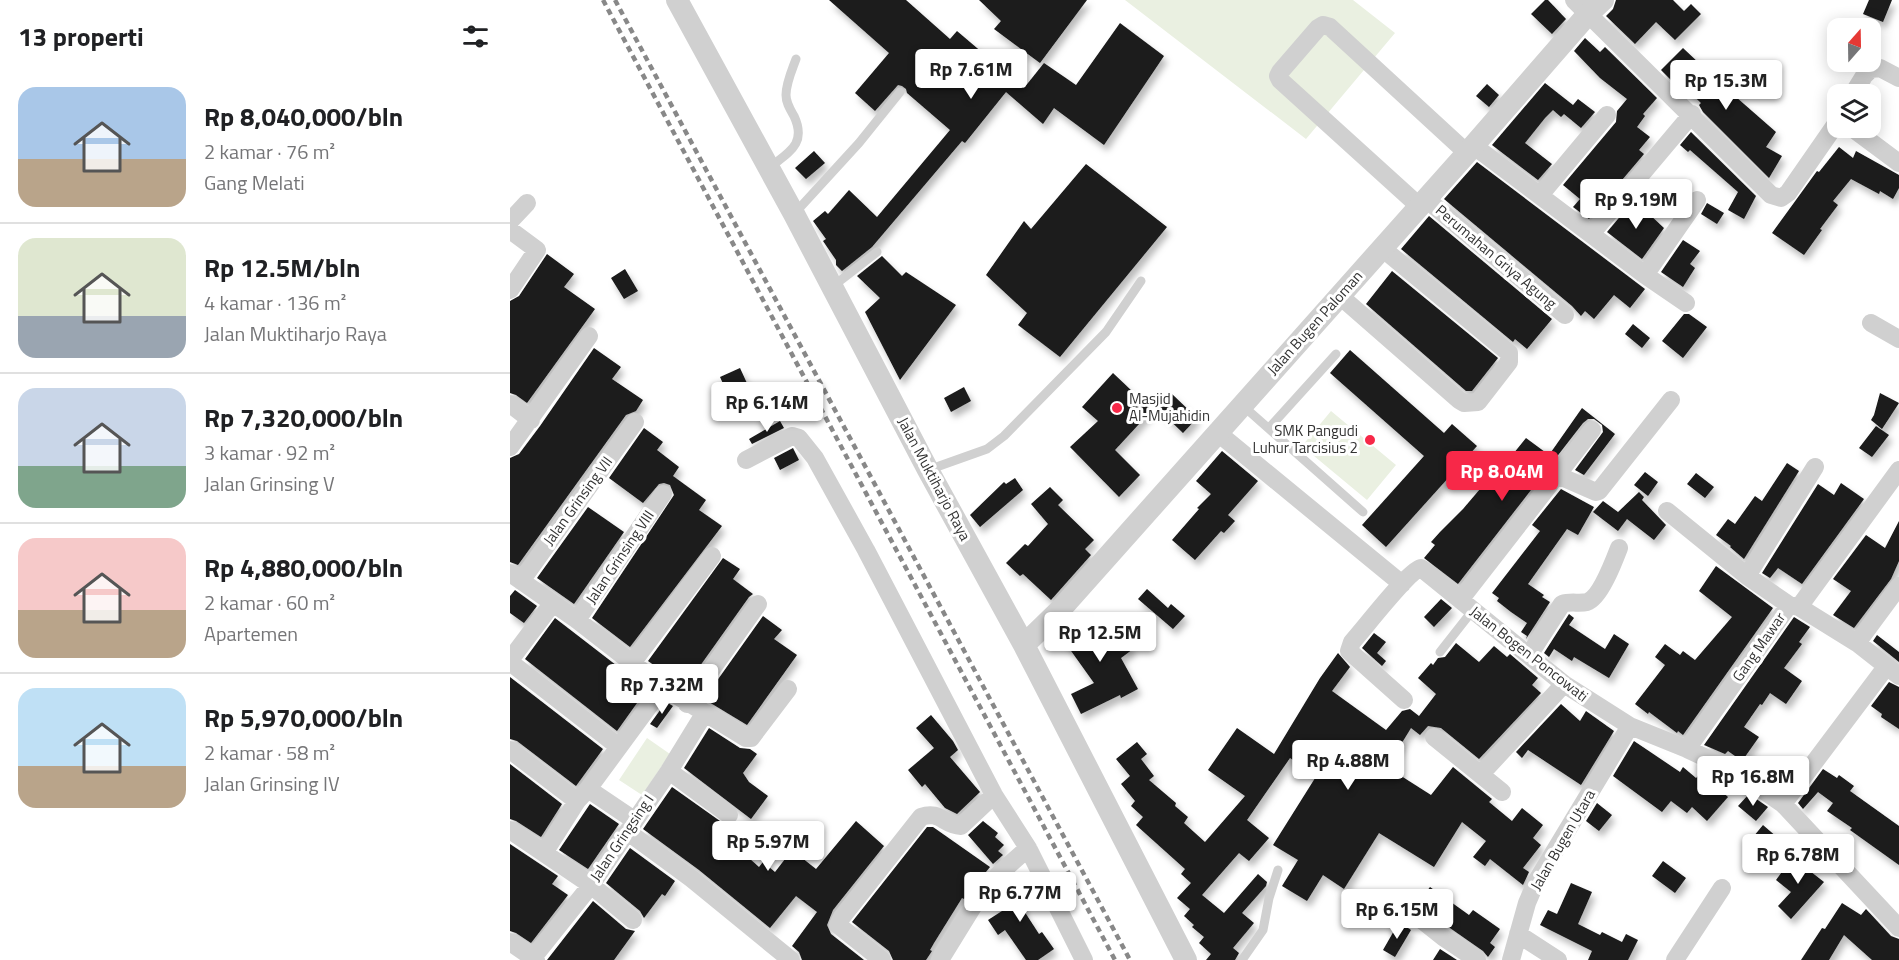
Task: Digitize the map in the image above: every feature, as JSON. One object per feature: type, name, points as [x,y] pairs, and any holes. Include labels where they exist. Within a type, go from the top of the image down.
[{"type":"street","name":"Jalan Muktiharjo Raya","points":[[677,0],[1024,645],[1186,960]]},
{"type":"street","points":[[1589,5],[1771,195],[1781,198],[1788,193],[1827,137]]},
{"type":"street","name":"Jalan Bugen Paloman","points":[[1024,645],[1060,610],[1471,149],[1589,5]]},
{"type":"street","name":"Perumahan Griya Agung","points":[[1566,315],[1423,203],[1280,81],[1278,76],[1280,72],[1318,28],[1323,25],[1330,27],[1471,149],[1541,194],[1645,275],[1686,303]]},
{"type":"street","points":[[1859,84],[1871,69],[1880,68],[1899,78]]},
{"type":"street","points":[[1591,234],[1692,114]]},
{"type":"street","points":[[1541,194],[1607,115]]},
{"type":"street","points":[[1865,138],[1899,164]]},
{"type":"street","points":[[1645,275],[1696,200]]},
{"type":"street","points":[[510,221],[527,203]]},
{"type":"street","points":[[510,230],[537,250],[510,290]]},
{"type":"street","points":[[1340,296],[1459,400],[1464,403],[1478,402],[1509,362],[1509,353],[1382,249]]},
{"type":"street","points":[[1871,323],[1899,339]]},
{"type":"street","points":[[510,447],[589,336]]},
{"type":"street","points":[[1557,475],[1596,492],[1599,491],[1671,400]]},
{"type":"street","points":[[510,404],[531,420]]},
{"type":"street","name":"Jalan Grinsing VII","points":[[516,577],[635,422]]},
{"type":"street","points":[[1467,605],[1557,475],[1592,430]]},
{"type":"street","points":[[1218,433],[1402,584],[1352,642],[1349,651],[1404,699]]},
{"type":"street","points":[[746,460],[792,436],[799,438],[815,458],[872,560],[994,795],[1028,848],[1084,960]]},
{"type":"street","points":[[1747,576],[1815,467]]},
{"type":"street","name":"Gang Mawar","points":[[1687,748],[1899,470]]},
{"type":"street","name":"Jalan Grinsing VIII","points":[[576,620],[663,494]]},
{"type":"street","points":[[1667,511],[1747,576],[1857,643],[1893,672],[1783,804]]},
{"type":"street","points":[[1529,654],[1562,604],[1586,602],[1597,594],[1620,548]]},
{"type":"street","points":[[632,663],[712,556]]},
{"type":"street","name":"Jalan Bogen Poncowati","points":[[1402,584],[1417,569],[1424,570],[1564,684],[1630,726],[1687,748],[1738,773],[1783,804],[1899,928]]},
{"type":"street","points":[[516,577],[687,704],[746,738],[751,738],[788,689]]},
{"type":"street","points":[[1857,643],[1899,586]]},
{"type":"street","points":[[552,604],[510,661],[619,747]]},
{"type":"street","points":[[687,704],[758,604]]},
{"type":"street","points":[[1481,774],[1564,684]]},
{"type":"street","points":[[544,854],[582,795],[663,687]]},
{"type":"street","name":"Jalan Gringsing I","points":[[533,959],[591,885],[669,771],[704,714]]},
{"type":"street","name":"Jalan Bugen Utara","points":[[1511,960],[1527,903],[1536,882],[1630,726]]},
{"type":"street","points":[[1434,737],[1502,792]]},
{"type":"street","points":[[510,750],[631,826],[791,960]]},
{"type":"street","points":[[669,771],[729,814]]},
{"type":"street","points":[[882,960],[838,925],[842,917],[921,817],[929,814],[938,815],[954,825],[961,826],[994,795]]},
{"type":"street","points":[[510,830],[591,885],[633,920]]},
{"type":"street","points":[[940,960],[977,900],[999,874],[1028,848]]},
{"type":"street","points":[[1675,960],[1722,888]]},
{"type":"street","points":[[1409,910],[1477,960]]},
{"type":"street","points":[[1518,934],[1558,960]]},
{"type":"street","points":[[510,942],[533,959]]},
{"type":"lane","points":[[769,168],[789,153],[799,136],[799,128],[788,104],[786,93],[796,59]]},
{"type":"lane","points":[[794,214],[900,92]]},
{"type":"lane","points":[[832,287],[877,252]]},
{"type":"lane","points":[[928,470],[987,449],[1004,436],[1106,332],[1141,281]]},
{"type":"lane","points":[[1269,428],[1336,354]]},
{"type":"lane","points":[[1242,405],[1363,512]]},
{"type":"lane","points":[[1440,652],[1467,605]]},
{"type":"lane","points":[[1242,960],[1263,930],[1270,892],[1278,870]]},
{"type":"green space","points":[[1125,0],[1353,0],[1395,33],[1306,139]]},
{"type":"green space","points":[[1331,411],[1396,465],[1367,500],[1302,446]]},
{"type":"green space","points":[[647,738],[670,754],[642,795],[619,780]]},
{"type":"building","points":[[829,0],[906,0],[950,39],[957,31],[1024,88],[1044,63],[1076,85],[1120,23],[1164,56],[1104,145],[1054,108],[1043,124],[1006,92],[965,143],[962,141],[872,247],[842,271],[836,265],[836,260],[823,241],[826,239],[813,221],[825,211],[828,214],[849,190],[877,217],[950,130],[902,86],[898,85],[875,111],[855,93],[889,53]]},
{"type":"building","points":[[979,0],[1087,0],[1040,63],[994,29],[1001,21]]},
{"type":"building","points":[[1545,0],[1548,0],[1566,19],[1552,34],[1531,14]]},
{"type":"building","points":[[1616,0],[1673,0],[1684,11],[1691,4],[1701,14],[1675,40],[1656,22],[1635,44],[1606,16],[1613,9]]},
{"type":"building","points":[[1869,0],[1892,0],[1883,22],[1881,18],[1863,14]]},
{"type":"building","points":[[1585,38],[1600,52],[1605,47],[1657,98],[1643,114],[1645,116],[1637,127],[1650,137],[1639,150],[1644,154],[1589,219],[1573,207],[1580,199],[1563,185],[1616,122],[1617,111],[1627,99],[1600,78],[1574,51]]},
{"type":"building","points":[[1683,48],[1776,132],[1766,147],[1782,156],[1769,178],[1703,112],[1699,105],[1701,103],[1676,79],[1673,82],[1661,70]]},
{"type":"building","points":[[1545,83],[1573,105],[1578,99],[1595,112],[1581,128],[1564,114],[1561,117],[1553,110],[1545,118],[1525,143],[1552,164],[1538,180],[1492,145]]},
{"type":"building","points":[[1487,84],[1499,95],[1489,107],[1476,96]]},
{"type":"building","points":[[1691,132],[1756,196],[1744,219],[1728,210],[1738,192],[1690,150],[1688,152],[1680,145]]},
{"type":"building","points":[[1839,147],[1853,158],[1856,151],[1899,175],[1899,188],[1893,199],[1851,179],[1833,201],[1838,205],[1804,255],[1772,233],[1817,171],[1819,172]]},
{"type":"building","points":[[814,151],[825,163],[806,179],[795,168]]},
{"type":"building","points":[[1477,162],[1645,289],[1630,308],[1614,295],[1594,319],[1585,311],[1581,316],[1444,199]]},
{"type":"building","points":[[1086,164],[1167,227],[1060,357],[1018,325],[1027,313],[986,275],[1024,221],[1031,229]]},
{"type":"building","points":[[1634,200],[1664,228],[1642,259],[1607,232]]},
{"type":"building","points":[[1707,203],[1724,213],[1717,224],[1701,214]]},
{"type":"building","points":[[1429,216],[1552,319],[1527,349],[1515,339],[1513,342],[1401,249]]},
{"type":"building","points":[[1683,240],[1700,251],[1690,264],[1695,268],[1683,287],[1661,272]]},
{"type":"building","points":[[547,254],[574,274],[564,287],[595,309],[527,403],[510,393],[510,301],[519,296]]},
{"type":"building","points":[[882,256],[902,276],[906,272],[956,305],[900,380],[865,312],[880,298],[857,276]]},
{"type":"building","points":[[625,269],[638,291],[624,299],[611,278]]},
{"type":"building","points":[[1392,271],[1498,358],[1472,391],[1466,391],[1366,304]]},
{"type":"building","points":[[1684,314],[1689,314],[1707,327],[1683,358],[1662,341]]},
{"type":"building","points":[[1633,324],[1650,338],[1642,348],[1625,334]]},
{"type":"building","points":[[594,348],[621,367],[612,379],[643,400],[636,411],[626,415],[518,565],[510,562],[510,458],[519,454]]},
{"type":"building","points":[[1350,350],[1444,433],[1452,424],[1477,446],[1386,547],[1362,525],[1424,456],[1330,373]]},
{"type":"building","points":[[740,368],[751,392],[731,401],[720,377]]},
{"type":"building","points":[[1113,373],[1152,410],[1115,450],[1140,475],[1119,497],[1070,447],[1098,421],[1082,407]]},
{"type":"building","points":[[964,387],[971,401],[951,412],[944,398]]},
{"type":"building","points":[[1171,393],[1197,418],[1183,433],[1157,408]]},
{"type":"building","points":[[1880,393],[1899,403],[1882,429],[1871,420]]},
{"type":"building","points":[[1582,408],[1615,434],[1584,475],[1575,470],[1603,432],[1602,425],[1594,419],[1588,419],[1583,423],[1458,584],[1424,558],[1435,545],[1431,542],[1503,462],[1505,464],[1526,438],[1549,455]]},
{"type":"building","points":[[780,421],[784,428],[752,444],[749,439]]},
{"type":"building","points":[[1876,426],[1889,435],[1872,457],[1859,448]]},
{"type":"building","points":[[644,428],[663,442],[657,450],[679,467],[673,476],[706,500],[699,510],[722,526],[630,647],[592,618],[674,495],[670,485],[659,484],[643,503],[609,478]]},
{"type":"building","points":[[793,448],[799,460],[780,470],[774,458]]},
{"type":"building","points":[[1222,451],[1258,481],[1228,515],[1235,521],[1224,533],[1221,531],[1195,560],[1172,540],[1211,494],[1196,481]]},
{"type":"building","points":[[1787,463],[1799,471],[1744,559],[1716,535],[1728,519],[1735,524],[1755,496],[1762,501]]},
{"type":"building","points":[[1645,472],[1658,482],[1648,496],[1634,485]]},
{"type":"building","points":[[1696,473],[1714,487],[1705,498],[1687,484]]},
{"type":"building","points":[[1015,478],[1023,490],[980,527],[970,515],[1004,482],[1006,484]]},
{"type":"building","points":[[1841,483],[1864,499],[1802,584],[1778,568],[1770,578],[1762,573],[1818,484],[1834,495]]},
{"type":"building","points":[[1050,487],[1063,500],[1058,505],[1094,540],[1085,549],[1091,555],[1051,600],[1023,574],[1020,576],[1006,563],[1025,544],[1028,546],[1048,524],[1031,504]]},
{"type":"building","points":[[1561,489],[1594,507],[1578,535],[1567,529],[1528,584],[1550,602],[1526,639],[1527,636],[1521,632],[1527,623],[1497,601],[1499,598],[1492,593],[1540,531],[1532,525]]},
{"type":"building","points":[[1639,492],[1644,497],[1642,500],[1666,525],[1654,540],[1627,519],[1618,531],[1593,512],[1603,501],[1618,512]]},
{"type":"building","points":[[588,507],[624,532],[574,604],[537,578]]},
{"type":"building","points":[[1899,521],[1899,561],[1891,579],[1854,628],[1833,615],[1851,591],[1833,579],[1866,535],[1885,548]]},
{"type":"building","points":[[723,558],[740,569],[733,579],[753,594],[685,687],[648,661]]},
{"type":"building","points":[[1716,566],[1773,608],[1683,735],[1635,704],[1665,665],[1655,657],[1665,644],[1680,655],[1683,651],[1695,660],[1732,617],[1699,591]]},
{"type":"building","points":[[1147,589],[1168,608],[1171,604],[1185,616],[1173,629],[1138,599]]},
{"type":"building","points":[[515,590],[537,606],[524,623],[510,613],[510,596]]},
{"type":"building","points":[[1441,599],[1452,608],[1434,627],[1424,617]]},
{"type":"building","points":[[1569,614],[1574,618],[1569,625],[1605,649],[1614,634],[1629,644],[1609,678],[1574,657],[1572,661],[1554,649],[1549,657],[1544,653]]},
{"type":"building","points":[[763,616],[782,630],[774,639],[797,655],[747,725],[704,699]]},
{"type":"building","points":[[1085,616],[1098,633],[1112,622],[1133,649],[1121,658],[1138,689],[1081,714],[1071,694],[1094,683],[1059,634]]},
{"type":"building","points":[[1794,617],[1810,627],[1799,642],[1802,644],[1784,668],[1802,681],[1786,704],[1770,693],[1762,705],[1760,704],[1744,727],[1759,737],[1742,761],[1728,751],[1725,754],[1704,745]]},
{"type":"building","points":[[555,618],[647,689],[617,731],[525,659]]},
{"type":"building","points":[[1374,633],[1386,642],[1377,653],[1386,661],[1382,666],[1362,648]]},
{"type":"building","points":[[1877,635],[1899,652],[1899,662],[1873,641]]},
{"type":"building","points":[[1456,643],[1479,662],[1494,646],[1507,657],[1510,654],[1538,678],[1532,685],[1541,693],[1479,759],[1441,728],[1428,726],[1420,735],[1411,728],[1387,767],[1431,795],[1453,767],[1492,799],[1489,802],[1512,821],[1522,808],[1543,825],[1533,838],[1541,845],[1523,868],[1529,872],[1523,885],[1490,859],[1485,866],[1473,857],[1486,841],[1462,822],[1434,867],[1379,833],[1344,889],[1323,875],[1307,901],[1282,886],[1298,860],[1273,845],[1317,775],[1290,758],[1247,820],[1269,838],[1249,861],[1239,853],[1202,895],[1224,913],[1258,874],[1267,882],[1266,886],[1242,913],[1254,923],[1233,948],[1239,953],[1235,960],[1206,960],[1211,954],[1199,943],[1204,937],[1184,916],[1190,909],[1177,898],[1191,883],[1181,874],[1185,869],[1136,825],[1143,817],[1131,806],[1135,801],[1121,784],[1130,776],[1116,759],[1137,742],[1147,754],[1141,759],[1154,776],[1149,780],[1176,803],[1175,806],[1188,817],[1184,823],[1205,842],[1245,796],[1208,770],[1237,728],[1274,754],[1320,678],[1338,653],[1350,667],[1332,691],[1386,730],[1402,711],[1410,709],[1419,716],[1436,694],[1418,678],[1431,663],[1433,665],[1438,658],[1445,657]]},
{"type":"building","points":[[510,677],[603,749],[576,786],[517,741],[510,739]]},
{"type":"building","points":[[1889,682],[1899,687],[1899,729],[1881,717],[1882,714],[1871,706]]},
{"type":"building","points":[[666,702],[673,706],[657,728],[650,724]]},
{"type":"building","points":[[1561,704],[1580,721],[1586,711],[1614,731],[1581,785],[1528,750],[1522,758],[1516,752]]},
{"type":"building","points":[[931,715],[958,750],[950,757],[980,792],[957,814],[945,808],[925,784],[922,787],[908,770],[934,748],[916,728]]},
{"type":"building","points":[[709,728],[740,748],[750,749],[757,754],[743,773],[749,782],[768,796],[751,819],[684,768]]},
{"type":"building","points":[[1634,741],[1680,772],[1683,767],[1696,778],[1701,773],[1728,797],[1707,821],[1692,807],[1687,813],[1671,801],[1662,812],[1613,776]]},
{"type":"building","points":[[510,764],[562,804],[541,837],[510,819]]},
{"type":"building","points":[[1823,769],[1837,778],[1839,775],[1854,786],[1850,791],[1899,826],[1899,865],[1827,811],[1833,803],[1818,792],[1803,809],[1798,803]]},
{"type":"building","points":[[672,787],[727,826],[722,834],[759,867],[763,862],[775,872],[792,850],[816,869],[856,821],[884,846],[833,910],[827,925],[831,934],[864,960],[802,960],[799,952],[792,946],[817,912],[796,896],[770,928],[699,870],[643,829]]},
{"type":"building","points":[[1749,794],[1768,807],[1756,821],[1738,806]]},
{"type":"building","points":[[1597,803],[1612,815],[1599,831],[1586,821]]},
{"type":"building","points":[[590,804],[619,824],[588,869],[559,850]]},
{"type":"building","points":[[983,821],[998,833],[995,837],[1004,845],[998,851],[1003,855],[993,864],[968,835]]},
{"type":"building","points":[[1763,825],[1778,838],[1759,861],[1744,848]]},
{"type":"building","points":[[927,827],[933,827],[990,867],[964,899],[962,898],[926,960],[893,960],[889,951],[852,922]]},
{"type":"building","points":[[510,844],[558,876],[552,884],[568,895],[531,943],[510,931]]},
{"type":"building","points":[[630,848],[675,881],[665,896],[662,894],[644,918],[640,911],[606,883]]},
{"type":"building","points":[[1795,854],[1809,864],[1806,868],[1824,882],[1791,919],[1778,906],[1791,892],[1776,880]]},
{"type":"building","points":[[1663,861],[1686,878],[1675,893],[1652,876]]},
{"type":"building","points":[[1029,876],[1035,888],[1017,900],[1039,934],[1042,932],[1054,949],[1038,960],[1026,960],[1005,930],[998,935],[988,920],[1002,911],[994,899]]},
{"type":"building","points":[[1571,883],[1592,892],[1578,924],[1600,935],[1602,932],[1622,942],[1626,934],[1638,940],[1628,960],[1588,960],[1592,951],[1540,925],[1548,910],[1557,914]]},
{"type":"building","points":[[1430,887],[1469,915],[1473,910],[1500,929],[1490,943],[1495,947],[1488,957],[1418,903]]},
{"type":"building","points":[[593,901],[626,929],[635,931],[614,960],[547,960]]},
{"type":"building","points":[[1842,903],[1861,915],[1866,909],[1891,936],[1899,939],[1899,960],[1872,960],[1844,935],[1829,960],[1801,960]]},
{"type":"building","points":[[1399,922],[1411,930],[1395,957],[1383,950]]},
{"type":"building","points":[[1440,949],[1457,960],[1433,960]]},
{"type":"railway","points":[[603,0],[1115,960]]},
{"type":"railway","points":[[615,0],[1130,960]]},
{"type":"place","name":"Masjid Al-Mujahidin","points":[[1117,408]]},
{"type":"place","name":"SMK Pangudi Luhur Tarcisius 2","points":[[1370,440]]}]
